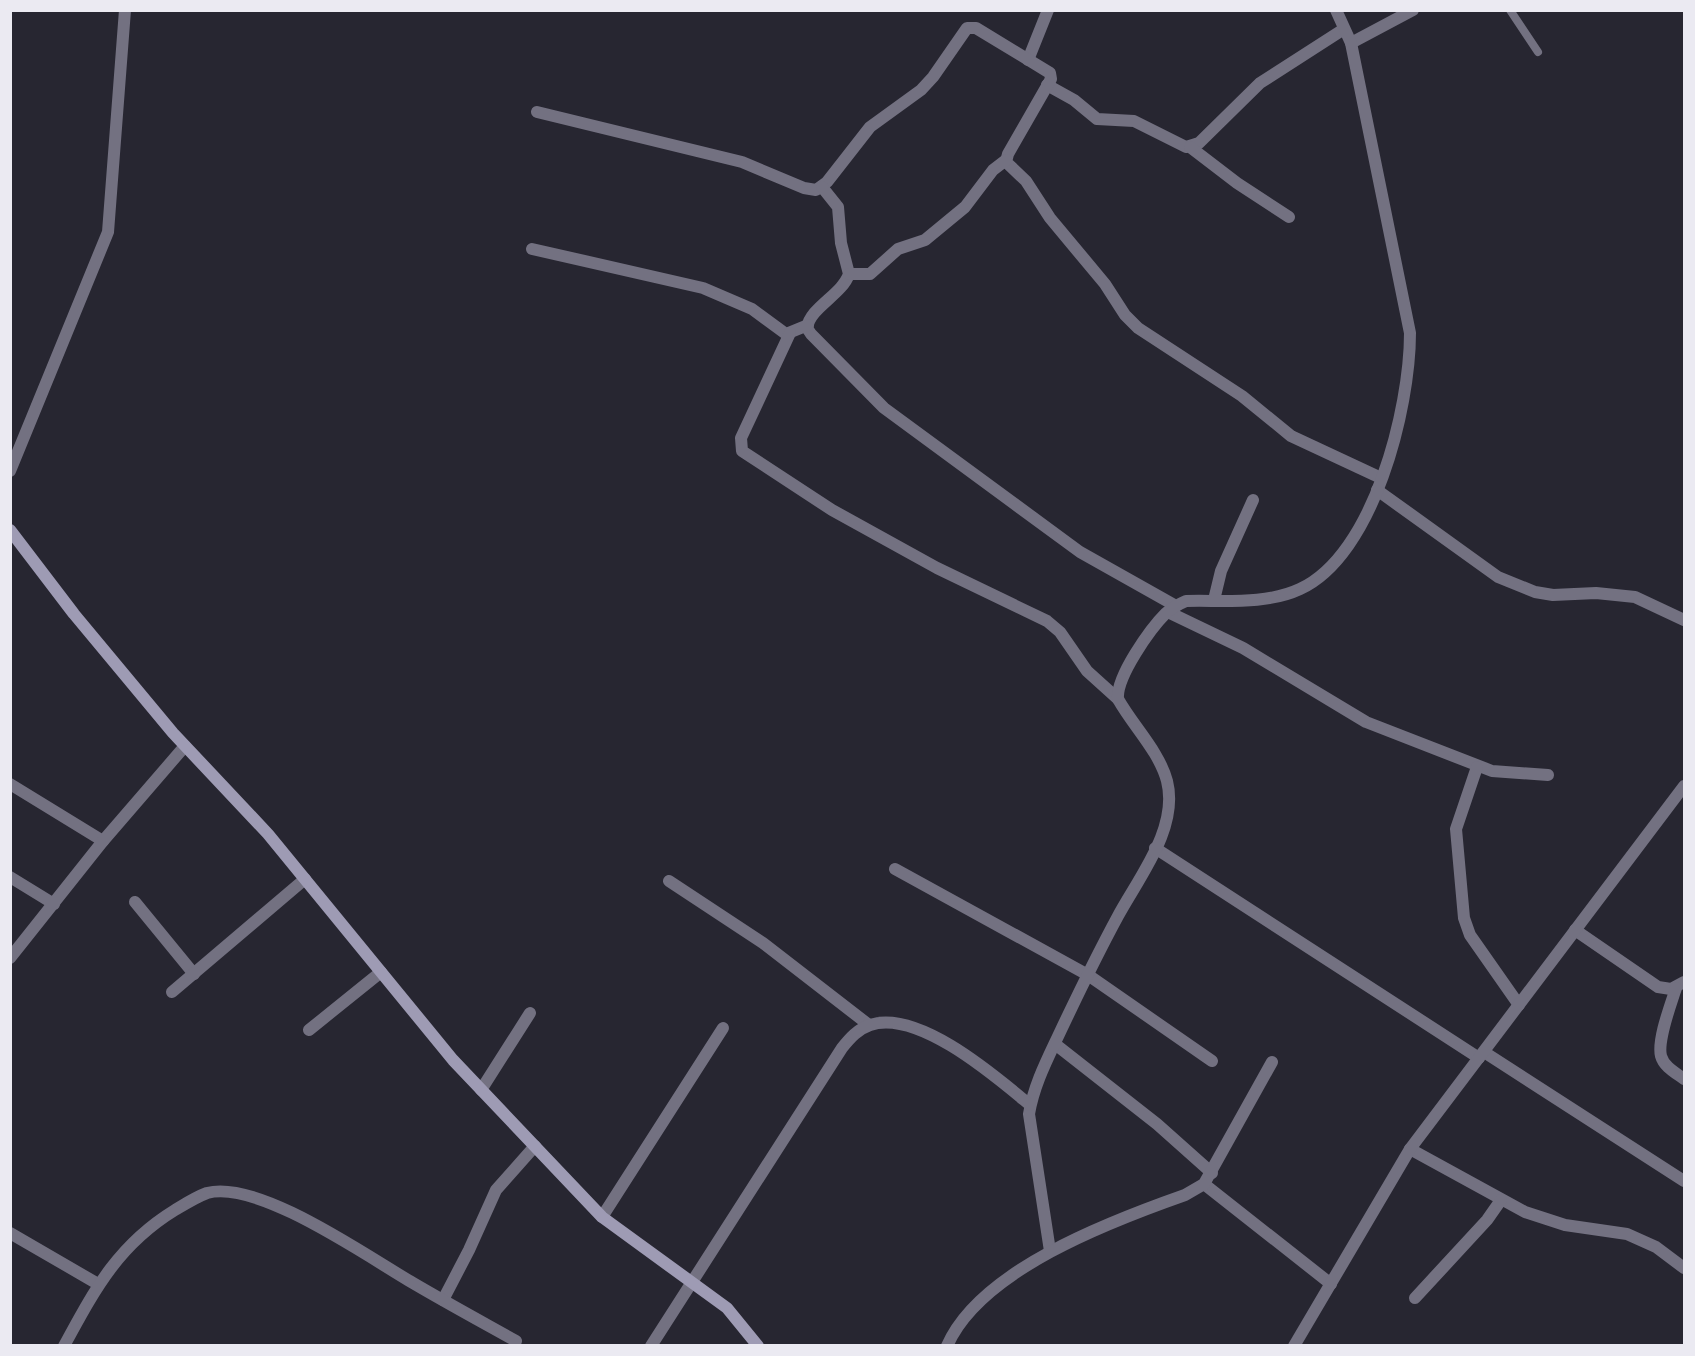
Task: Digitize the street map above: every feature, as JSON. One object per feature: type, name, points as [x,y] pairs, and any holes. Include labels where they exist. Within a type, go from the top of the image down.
[{"type":"main road","points":[[10,530],[74,614],[185,746],[268,834],[481,1090],[602,1217],[727,1308],[758,1346]]},
{"type":"street","points":[[10,471],[108,232],[125,10]]},
{"type":"street","points":[[1028,60],[1048,10]]},
{"type":"street","points":[[1118,699],[1120,681],[1172,609],[1186,601],[1259,600],[1282,596],[1313,582],[1331,566],[1353,540],[1372,505],[1379,484],[1403,408],[1410,363],[1410,333],[1351,43],[1336,10]]},
{"type":"street","points":[[1351,43],[1413,10]]},
{"type":"street","points":[[537,112],[742,162],[811,190],[822,187],[870,127],[921,90],[969,27],[976,28],[1050,73],[1047,85],[1006,160],[993,170],[970,202],[925,240],[897,249],[867,275],[849,274]]},
{"type":"street","points":[[1190,147],[1199,143],[1260,83],[1344,29]]},
{"type":"street","points":[[1047,85],[1074,100],[1092,117],[1134,121],[1180,145],[1190,147],[1237,183],[1289,217]]},
{"type":"street","points":[[1006,160],[1007,164],[1026,181],[1050,219],[1105,284],[1125,315],[1138,328],[1242,396],[1291,436],[1379,484],[1498,577],[1517,587],[1553,595],[1596,593],[1635,597],[1684,620]]},
{"type":"street","points":[[532,249],[703,288],[746,306],[785,333],[790,333],[808,325],[847,280],[849,274],[841,243],[838,207],[822,187]]},
{"type":"street","points":[[808,325],[811,334],[884,408],[1080,552],[1172,609],[1243,648],[1366,722],[1477,766],[1504,773],[1548,775]]},
{"type":"street","points":[[790,333],[741,438],[742,451],[832,510],[937,568],[1047,621],[1060,633],[1087,671],[1118,699],[1158,760],[1167,783],[1168,811],[1155,848],[1088,975],[1032,1092],[1030,1105],[1033,1153],[1050,1251]]},
{"type":"street","points":[[1214,600],[1221,571],[1253,500]]},
{"type":"street","points":[[12,954],[103,840],[185,746]]},
{"type":"street","points":[[1477,766],[1456,829],[1464,918],[1470,935],[1519,1005]]},
{"type":"street","points":[[10,784],[103,840]]},
{"type":"street","points":[[1294,1346],[1410,1149],[1684,787]]},
{"type":"street","points":[[1155,848],[1481,1055],[1684,1180]]},
{"type":"street","points":[[895,869],[1088,975],[1212,1061]]},
{"type":"street","points":[[10,877],[54,904]]},
{"type":"street","points":[[172,992],[305,879]]},
{"type":"street","points":[[669,880],[763,943],[869,1025]]},
{"type":"street","points":[[135,902],[194,974]]},
{"type":"street","points":[[1575,930],[1658,987],[1668,990],[1680,985]]},
{"type":"street","points":[[309,1030],[381,972]]},
{"type":"street","points":[[1680,985],[1661,1043],[1661,1055],[1665,1064],[1684,1079]]},
{"type":"street","points":[[481,1090],[530,1013]]},
{"type":"street","points":[[651,1346],[842,1048],[851,1037],[869,1025],[896,1024],[923,1033],[978,1064],[1030,1105]]},
{"type":"street","points":[[602,1217],[723,1028]]},
{"type":"street","points":[[1055,1044],[1156,1124],[1212,1173]]},
{"type":"street","points":[[947,1346],[960,1321],[973,1306],[994,1288],[1050,1251],[1185,1196],[1204,1184],[1272,1062]]},
{"type":"street","points":[[443,1300],[470,1250],[496,1190],[534,1146]]},
{"type":"street","points":[[1410,1149],[1502,1200],[1549,1221],[1627,1234],[1656,1247],[1684,1268]]},
{"type":"street","points":[[1204,1184],[1331,1284]]},
{"type":"street","points":[[64,1346],[98,1284],[119,1255],[156,1222],[194,1199],[223,1191],[241,1194],[297,1215],[516,1341]]},
{"type":"street","points":[[1415,1298],[1487,1220],[1502,1200]]},
{"type":"street","points":[[10,1233],[98,1284]]},
{"type":"lane","points":[[1510,10],[1538,52]]}]
